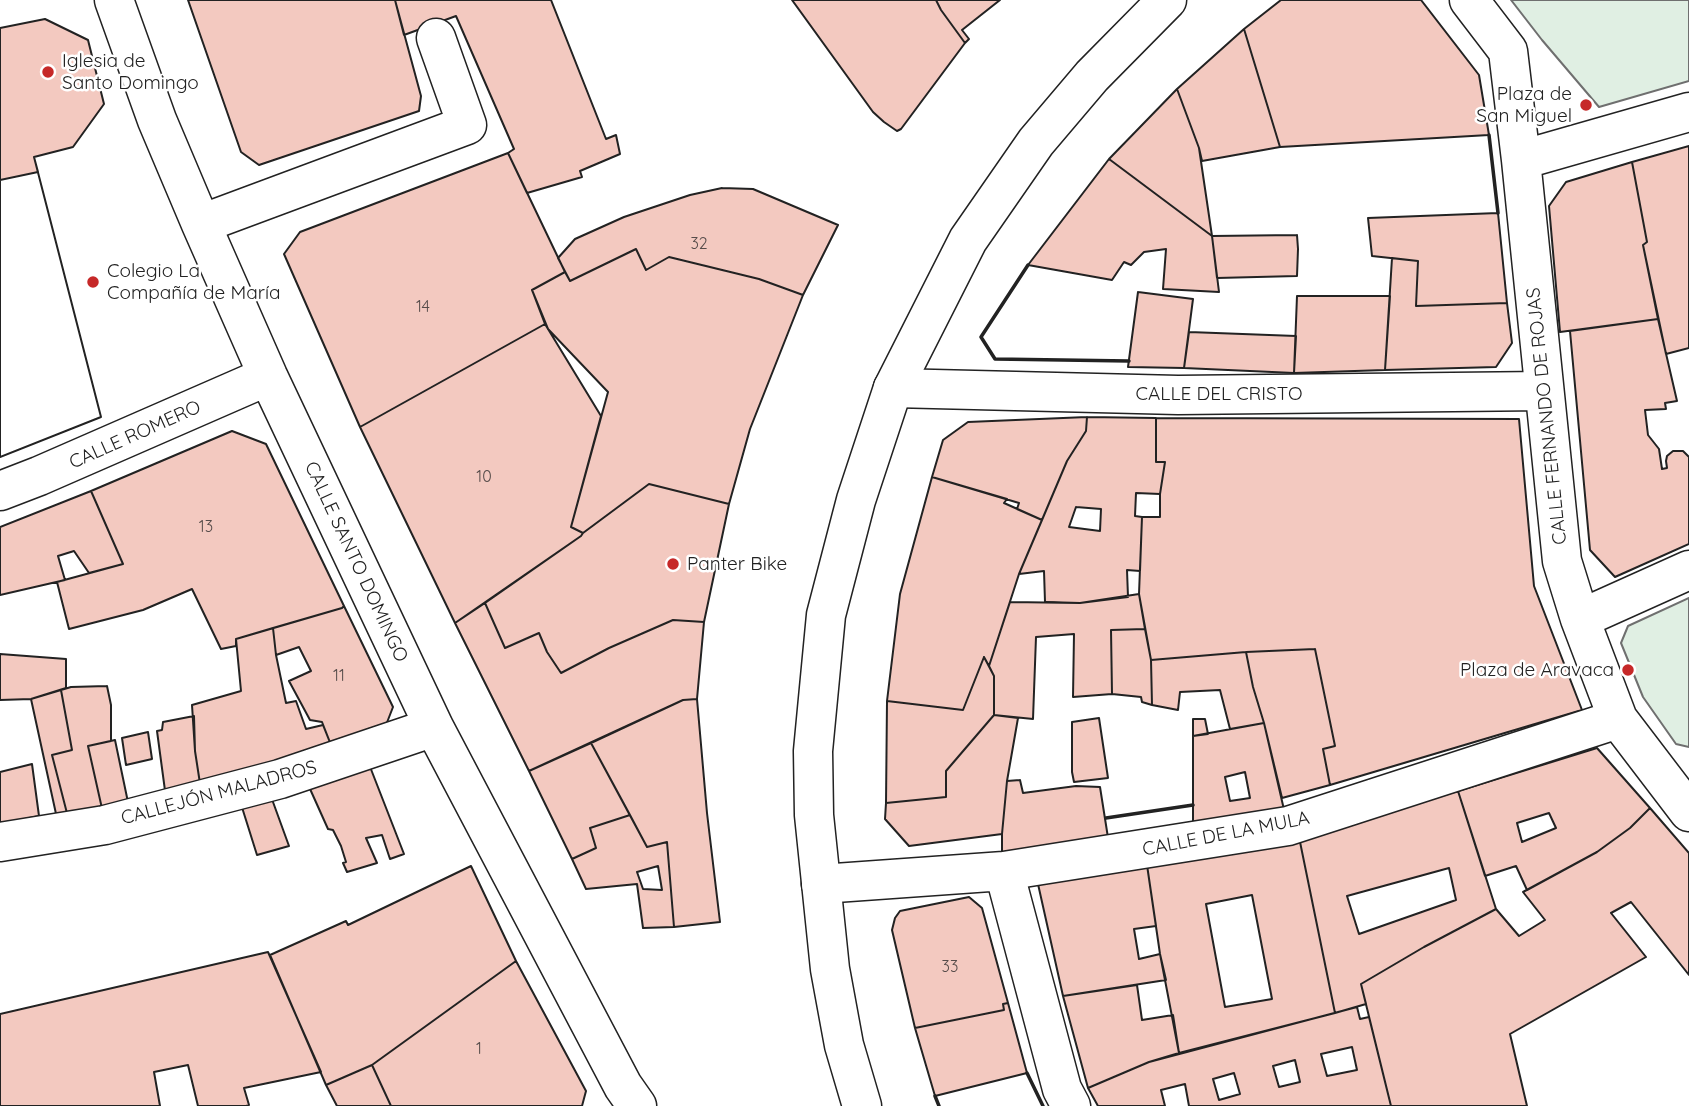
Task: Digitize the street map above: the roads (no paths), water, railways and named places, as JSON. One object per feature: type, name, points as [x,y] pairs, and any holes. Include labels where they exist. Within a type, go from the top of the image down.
[{"type":"street","name":"CALLE SANTO DOMINGO","points":[[114,0],[157,120],[268,376],[435,727],[622,1086],[637,1106]]},
{"type":"street","points":[[862,1106],[844,1045],[830,970],[814,815],[813,751],[826,615],[856,500],[893,388],[968,240],[1036,142],[1092,76],[1167,0]]},
{"type":"street","name":"CALLE FERNANDO DE ROJAS","points":[[1469,0],[1508,51],[1562,561],[1580,620],[1618,719],[1689,812]]},
{"type":"street","points":[[201,224],[467,125],[436,38]]},
{"type":"street","points":[[1521,160],[1689,112]]},
{"type":"street","name":"CALLE ROMERO","points":[[0,491],[268,376]]},
{"type":"street","name":"CALLE DEL CRISTO","points":[[893,388],[1178,396],[1544,391]]},
{"type":"street","points":[[1580,620],[1689,570]]},
{"type":"street","name":"CALLE DE LA MULA","points":[[821,884],[1004,871],[1288,826],[1618,719]]},
{"type":"street","name":"CALLEJÓN MALADROS","points":[[0,842],[105,825],[280,779],[435,727]]},
{"type":"street","points":[[1004,871],[1062,1088],[1071,1106]]},
{"type":"place","name":"Iglesia de Santo Domingo","points":[[48,72]]},
{"type":"place","name":"Plaza de San Miguel","points":[[1586,105]]},
{"type":"place","name":"Colegio La Compañía de María","points":[[93,282]]},
{"type":"place","name":"Panter Bike","points":[[673,564]]},
{"type":"place","name":"Plaza de Aravaca","points":[[1628,670]]}]
